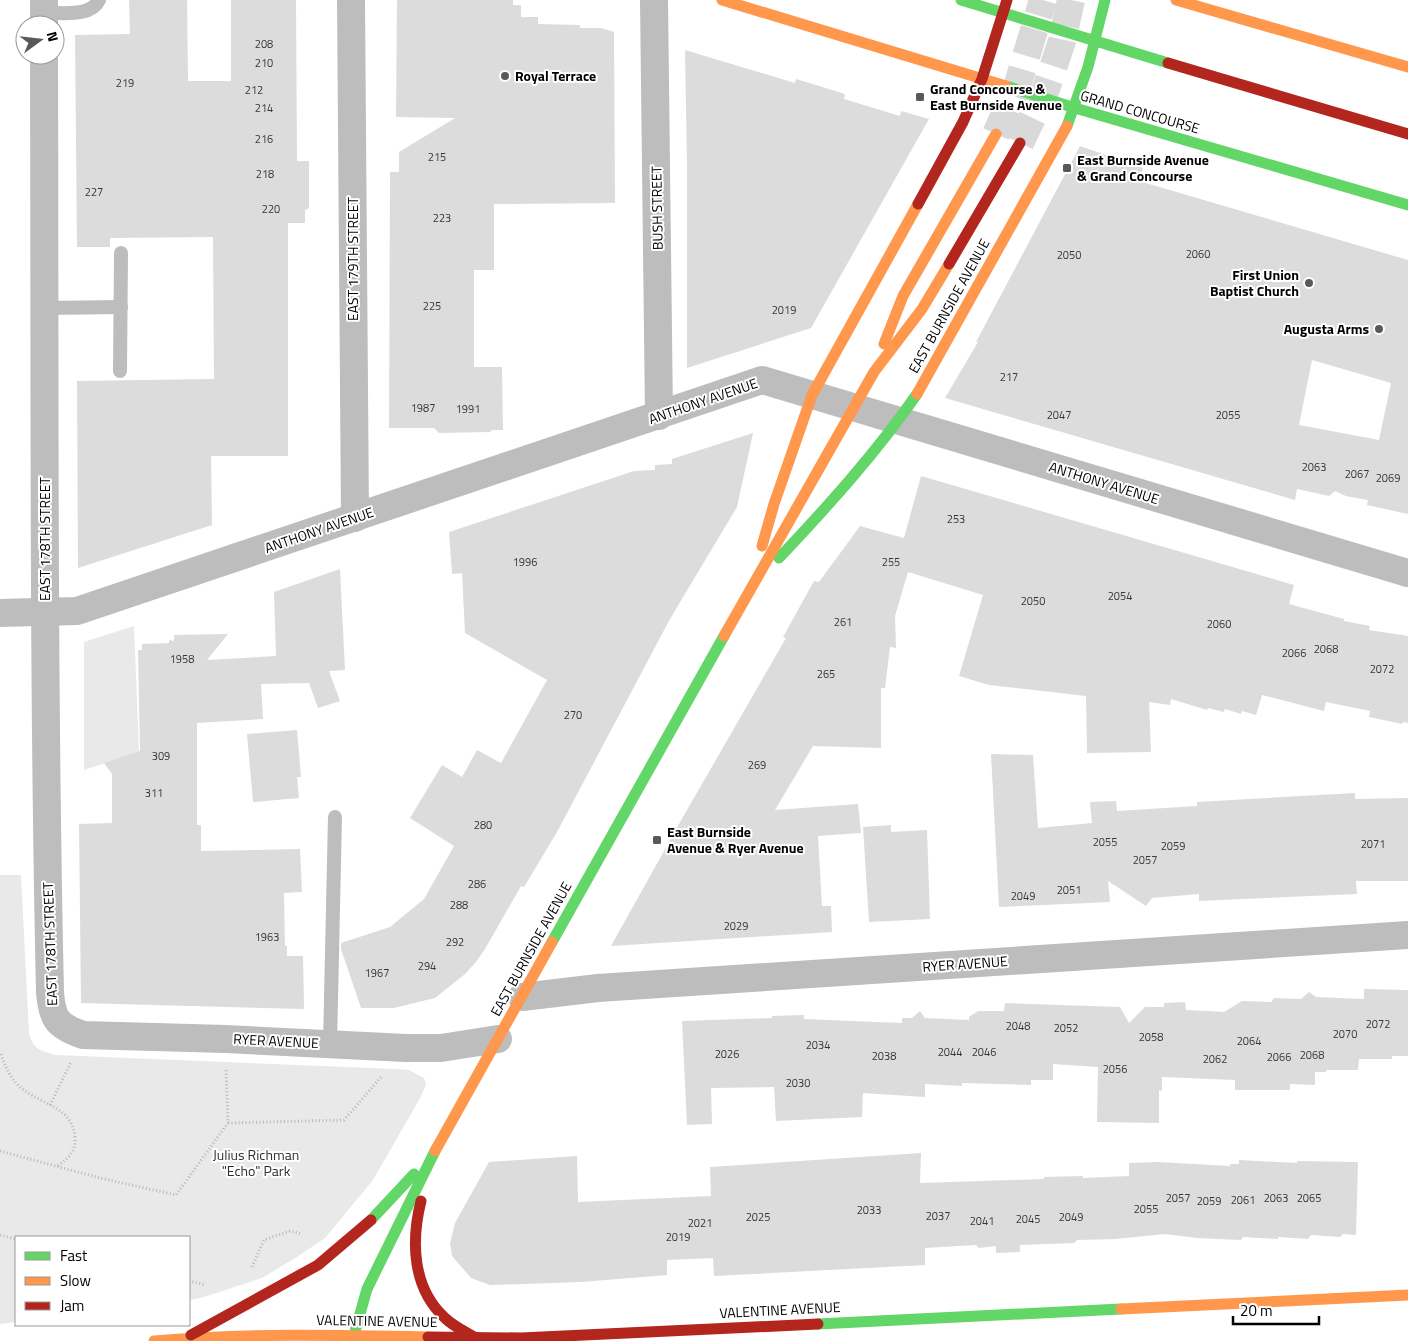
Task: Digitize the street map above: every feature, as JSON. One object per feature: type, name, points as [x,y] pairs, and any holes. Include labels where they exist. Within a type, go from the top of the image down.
[{"type":"main road","name":"GRAND CONCOURSE","points":[[722,0],[1075,108],[1408,204]]},
{"type":"main road","points":[[961,0],[1095,42],[1408,134]]},
{"type":"main road","name":"EAST BURNSIDE AVENUE","points":[[752,586],[774,504],[812,395],[963,122],[982,79],[1007,0]]},
{"type":"main road","name":"EAST BURNSIDE AVENUE","points":[[752,586],[819,516],[899,422],[920,390],[1064,133],[1075,108],[1095,42],[1105,0]]},
{"type":"main road","points":[[1176,0],[1408,67]]},
{"type":"main road","name":"EAST BURNSIDE AVENUE","points":[[874,372],[902,296],[996,134]]},
{"type":"main road","name":"EAST BURNSIDE AVENUE","points":[[354,1335],[367,1290],[437,1146],[853,407],[874,372],[922,309],[1020,143]]},
{"type":"main road","points":[[437,1146],[418,1210],[414,1235],[419,1274],[428,1297],[439,1313],[474,1337]]},
{"type":"main road","points":[[187,1338],[318,1265],[371,1220],[437,1146]]},
{"type":"main road","name":"VALENTINE AVENUE","points":[[154,1341],[187,1338],[354,1335],[531,1338],[1408,1295]]},
{"type":"street","name":"EAST 179TH STREET","points":[[351,0],[355,518]]},
{"type":"street","name":"BUSH STREET","points":[[654,0],[659,416]]},
{"type":"street","name":"EAST 178TH STREET","points":[[44,65],[45,613],[50,992],[51,1007],[56,1022]]},
{"type":"street","name":"ANTHONY AVENUE","points":[[0,613],[77,611],[762,380],[1408,573]]},
{"type":"street","name":"RYER AVENUE","points":[[522,997],[598,988],[1408,936]]},
{"type":"street","name":"RYER AVENUE","points":[[56,1022],[68,1030],[83,1035],[226,1039],[406,1048],[441,1048],[498,1039]]},
{"type":"lane","points":[[44,13],[85,12],[98,3],[99,0]]},
{"type":"lane","points":[[120,371],[121,253]]},
{"type":"lane","points":[[45,308],[121,307]]},
{"type":"lane","points":[[330,1044],[335,818]]},
{"type":"path","points":[[1,1054],[8,1072],[18,1086],[62,1112],[69,1119],[74,1133],[74,1151],[69,1158],[58,1166]]},
{"type":"path","points":[[50,1105],[71,1062]]},
{"type":"path","points":[[0,1150],[100,1178],[176,1195],[228,1123],[226,1068]]},
{"type":"path","points":[[228,1123],[344,1120],[385,1072]]},
{"type":"path","points":[[252,1267],[264,1240],[290,1231],[302,1234]]},
{"type":"path","points":[[0,1235],[15,1239]]},
{"type":"path","points":[[190,1281],[206,1285]]},
{"type":"green space","points":[[134,626],[139,752],[84,770],[84,642]]},
{"type":"green space","name":"Julius Richman \"Echo\" Park","points":[[0,875],[21,875],[29,1034],[36,1047],[42,1051],[56,1055],[396,1069],[409,1070],[424,1078],[426,1085],[419,1100],[373,1180],[325,1238],[262,1278],[190,1300],[190,1236],[15,1236],[15,1322],[0,1324]]},
{"type":"building","points":[[129,0],[187,0],[188,81],[231,81],[231,0],[296,0],[297,161],[309,161],[309,208],[305,210],[305,223],[288,223],[288,456],[211,456],[212,525],[78,568],[77,381],[214,379],[213,237],[110,238],[110,247],[77,247],[75,35],[130,34]]},
{"type":"building","points":[[397,0],[513,0],[513,5],[521,5],[521,17],[538,17],[538,24],[580,25],[580,28],[601,28],[614,32],[615,203],[494,204],[494,270],[474,270],[474,367],[502,367],[503,430],[439,433],[434,428],[389,428],[390,172],[399,172],[399,152],[455,118],[396,117]]},
{"type":"building","points":[[685,50],[795,83],[796,79],[816,85],[845,94],[844,99],[900,116],[901,111],[929,119],[811,328],[687,368],[687,165]]},
{"type":"building","points":[[1080,146],[1143,168],[1139,181],[1408,260],[1408,514],[1367,505],[1368,500],[1346,496],[1335,491],[1329,496],[1297,489],[1295,500],[945,398],[978,342],[976,342]],"holes":[[[1312,360],[1391,383],[1379,440],[1299,425]]]},
{"type":"building","points":[[753,433],[737,507],[670,619],[557,832],[524,887],[521,886],[485,949],[465,974],[435,998],[394,1008],[361,1008],[341,949],[341,943],[390,927],[424,899],[454,846],[410,818],[442,765],[462,777],[477,750],[501,763],[547,680],[465,633],[462,573],[452,574],[449,532],[634,471],[655,470],[655,465],[672,464],[672,459]]},
{"type":"building","points":[[921,476],[1294,585],[1289,604],[1344,619],[1344,621],[1370,626],[1369,630],[1408,636],[1408,723],[1403,722],[1402,724],[1369,717],[1370,711],[1326,702],[1324,711],[1262,695],[1256,715],[1242,711],[1241,714],[1225,709],[1224,712],[1208,708],[1207,710],[1171,699],[1170,705],[1149,702],[1151,752],[1087,753],[1086,696],[989,685],[959,676],[983,595],[908,572],[895,616],[896,648],[890,647],[885,688],[881,688],[881,748],[813,746],[775,810],[858,804],[861,833],[818,836],[822,906],[831,906],[832,932],[611,946],[786,638],[783,637],[814,581],[819,582],[860,526],[904,538]]},
{"type":"building","points":[[340,569],[345,670],[329,671],[340,701],[318,708],[309,683],[261,684],[263,719],[197,723],[197,825],[201,825],[201,851],[300,849],[302,892],[284,893],[285,946],[287,946],[287,956],[303,956],[304,1009],[81,1003],[79,824],[112,823],[112,774],[104,763],[140,751],[138,650],[142,650],[142,644],[169,643],[169,640],[174,641],[174,635],[228,634],[207,660],[276,656],[274,592]]},
{"type":"building","points":[[297,730],[301,777],[297,777],[299,798],[253,802],[247,734]]},
{"type":"building","points":[[991,754],[1033,755],[1038,828],[1092,823],[1090,802],[1116,801],[1117,811],[1197,806],[1197,802],[1355,793],[1355,799],[1408,798],[1408,881],[1356,881],[1357,894],[1199,901],[1199,894],[1152,898],[1146,906],[1108,881],[1110,902],[999,907]]},
{"type":"building","points":[[891,825],[891,832],[927,830],[930,919],[869,922],[863,827]]},
{"type":"building","points":[[1364,989],[1408,990],[1408,1056],[1392,1056],[1392,1059],[1359,1059],[1358,1070],[1315,1072],[1315,1085],[1290,1084],[1290,1090],[1235,1090],[1235,1080],[1162,1077],[1162,1091],[1159,1090],[1159,1123],[1097,1122],[1098,1067],[1053,1064],[1053,1080],[1031,1080],[1031,1085],[962,1083],[962,1086],[925,1084],[925,1097],[863,1093],[862,1117],[776,1121],[774,1087],[711,1088],[712,1124],[687,1125],[682,1021],[804,1015],[804,1019],[902,1023],[902,1018],[912,1018],[920,1011],[925,1018],[969,1020],[969,1017],[978,1011],[1004,1011],[1005,1003],[1120,1007],[1129,1023],[1145,1007],[1164,1007],[1164,1003],[1185,1002],[1186,1010],[1224,1012],[1242,1001],[1271,1002],[1274,998],[1301,999],[1309,992],[1316,997],[1364,999]]},
{"type":"building","points":[[921,1153],[920,1183],[1044,1179],[1044,1177],[1129,1176],[1129,1163],[1158,1162],[1230,1166],[1230,1164],[1239,1164],[1239,1160],[1297,1163],[1297,1161],[1358,1162],[1356,1235],[1343,1234],[1340,1237],[1311,1235],[1308,1239],[1243,1237],[1241,1240],[1165,1234],[1116,1239],[1077,1240],[1074,1243],[1020,1245],[1020,1252],[996,1253],[996,1246],[979,1248],[976,1245],[925,1248],[925,1265],[714,1276],[713,1258],[667,1260],[667,1275],[581,1282],[490,1285],[471,1278],[452,1256],[450,1243],[455,1223],[489,1162],[577,1156],[578,1202],[711,1196],[710,1167]]},
{"type":"tunnel","points":[[996,134],[1017,87],[1043,0]]},
{"type":"tunnel","points":[[1020,143],[1046,89],[1062,41],[1071,0]]},
{"type":"traffic: fast","points":[[961,0],[1168,63]]},
{"type":"traffic: fast","points":[[1067,126],[1088,67],[1105,0]]},
{"type":"traffic: fast","points":[[1006,86],[1075,108],[1408,205]]},
{"type":"traffic: fast","points":[[779,558],[851,479],[917,394]]},
{"type":"traffic: fast","points":[[552,942],[724,636]]},
{"type":"traffic: fast","points":[[354,1335],[367,1289],[435,1151]]},
{"type":"traffic: fast","points":[[371,1220],[414,1174]]},
{"type":"traffic: fast","points":[[818,1324],[1121,1309]]},
{"type":"traffic: slow","points":[[722,0],[1006,86]]},
{"type":"traffic: slow","points":[[1176,0],[1408,67]]},
{"type":"traffic: slow","points":[[917,394],[1067,126]]},
{"type":"traffic: slow","points":[[884,344],[903,296],[996,134]]},
{"type":"traffic: slow","points":[[762,546],[774,504],[812,395],[918,204]]},
{"type":"traffic: slow","points":[[724,636],[874,372],[922,309],[949,264]]},
{"type":"traffic: slow","points":[[435,1151],[552,942]]},
{"type":"traffic: slow","points":[[1121,1309],[1408,1295]]},
{"type":"traffic: slow","points":[[154,1341],[188,1338],[325,1335],[428,1337]]},
{"type":"traffic: jam","points":[[918,204],[963,122],[982,79],[1007,0]]},
{"type":"traffic: jam","points":[[1168,63],[1408,134]]},
{"type":"traffic: jam","points":[[949,264],[1020,143]]},
{"type":"traffic: jam","points":[[421,1201],[415,1248],[420,1278],[434,1306],[455,1326],[474,1337]]},
{"type":"traffic: jam","points":[[191,1335],[318,1265],[371,1220]]},
{"type":"traffic: jam","points":[[428,1337],[521,1338],[818,1324]]},
{"type":"place","name":"Royal Terrace","points":[[505,76]]},
{"type":"place","name":"Grand Concourse & East Burnside Avenue","points":[[920,97]]},
{"type":"place","name":"East Burnside Avenue & Grand Concourse","points":[[1067,168]]},
{"type":"place","name":"First Union Baptist Church","points":[[1309,283]]},
{"type":"place","name":"Augusta Arms","points":[[1379,329]]},
{"type":"place","name":"East Burnside Avenue & Ryer Avenue","points":[[657,840]]}]
